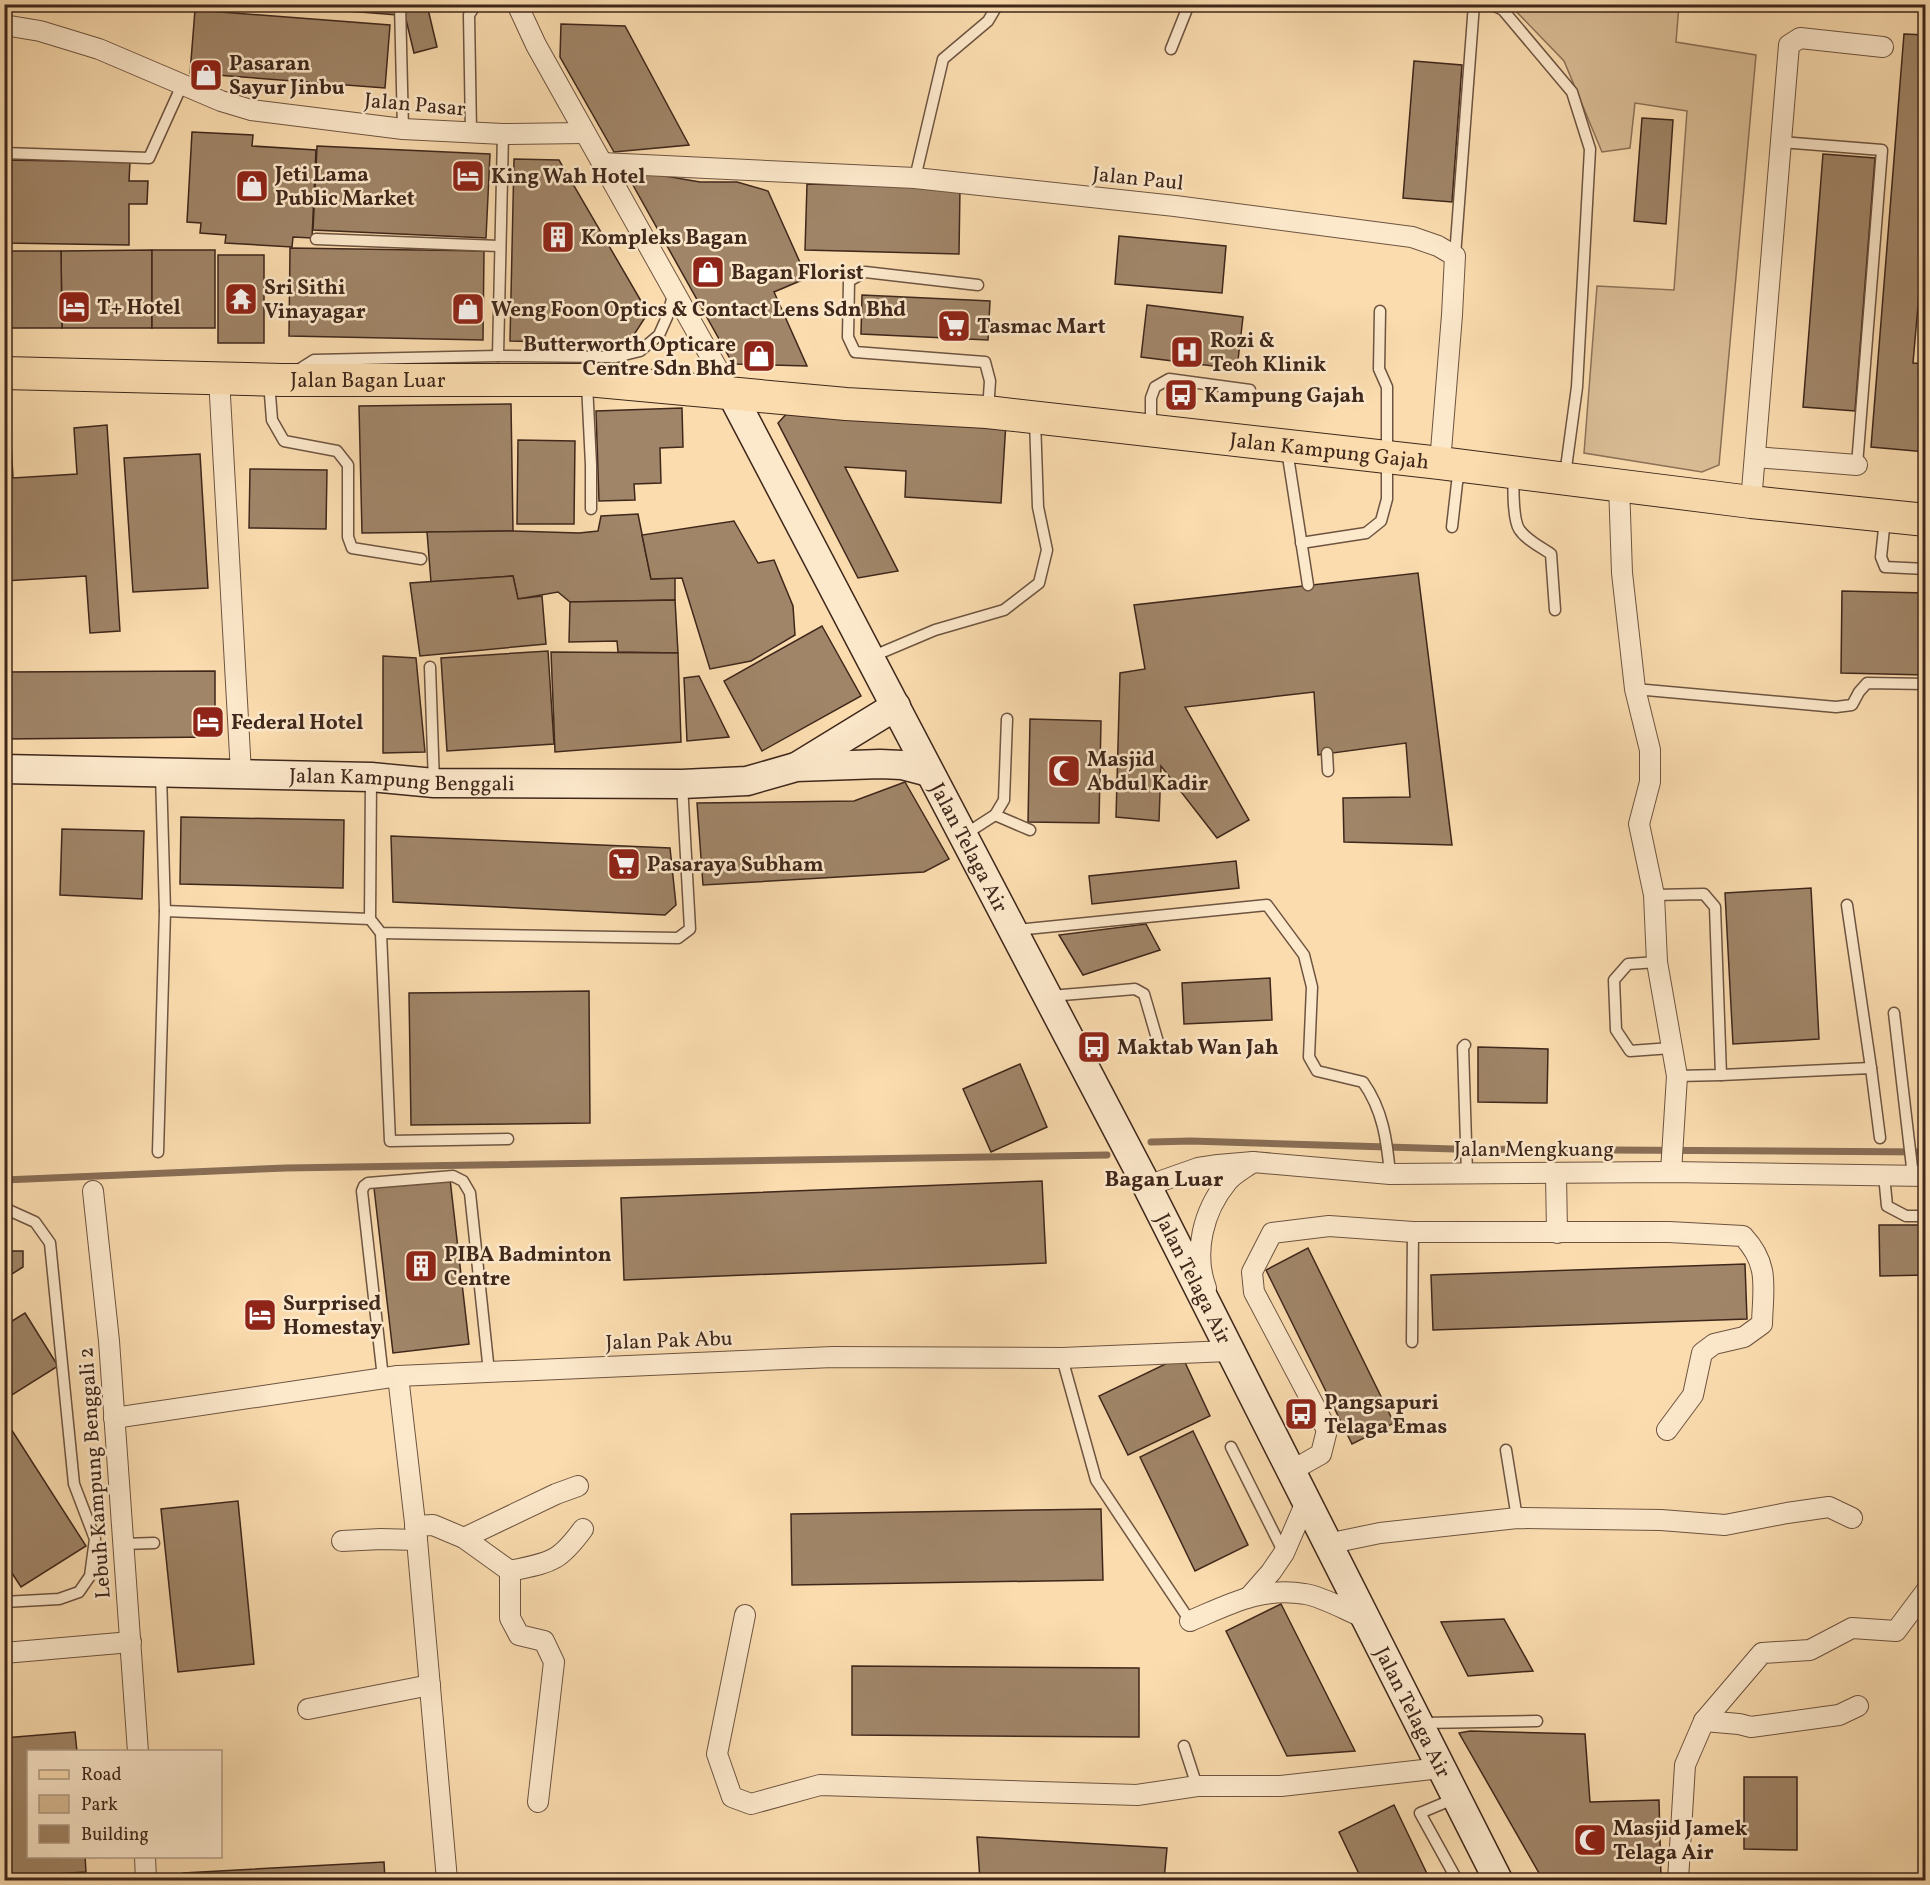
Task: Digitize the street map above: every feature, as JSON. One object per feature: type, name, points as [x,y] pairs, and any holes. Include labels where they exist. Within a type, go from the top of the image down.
[{"type":"main road","name":"Jalan Bagan Luar","points":[[4,373],[275,380],[587,380],[731,393]]},
{"type":"main road","name":"Jalan Kampung Gajah","points":[[731,393],[846,404],[987,412],[1618,484],[1751,502],[1926,520]]},
{"type":"street","points":[[517,4],[536,45],[731,393]]},
{"type":"street","name":"Jalan Pasar","points":[[4,25],[40,31],[99,49],[221,101],[251,110],[403,129],[503,134],[585,133]]},
{"type":"street","points":[[1751,502],[1789,45],[1800,38],[1883,47]]},
{"type":"street","name":"Jalan Paul","points":[[602,163],[915,178],[1175,206],[1412,237],[1438,246],[1455,256]]},
{"type":"street","points":[[1451,465],[1452,315],[1455,256]]},
{"type":"street","points":[[219,378],[241,773]]},
{"type":"street","name":"Jalan Telaga Air","points":[[731,393],[1147,1186],[1498,1881]]},
{"type":"street","points":[[1755,457],[1857,465]]},
{"type":"street","points":[[1618,484],[1622,573],[1635,688],[1650,750],[1650,782],[1639,824],[1654,895],[1657,962],[1677,1076],[1671,1167]]},
{"type":"street","points":[[796,767],[896,706]]},
{"type":"street","points":[[796,767],[880,764],[902,765],[929,772]]},
{"type":"street","name":"Jalan Kampung Benggali","points":[[4,769],[372,777],[434,783],[682,784],[747,781],[796,767]]},
{"type":"street","points":[[1229,1351],[1204,1282],[1200,1252],[1204,1224],[1214,1202],[1228,1180],[1253,1162]]},
{"type":"street","name":"Jalan Mengkuang","points":[[1147,1186],[1198,1168],[1253,1162],[1467,1167],[1556,1174],[1671,1167],[1884,1175],[1917,1172]]},
{"type":"street","points":[[1556,1174],[1557,1233]]},
{"type":"street","name":"Lebuh Kampung Benggali 2","points":[[93,1191],[109,1341],[138,1750]]},
{"type":"street","points":[[1292,1471],[1321,1454],[1327,1430],[1254,1292],[1252,1272],[1272,1233],[1329,1226],[1413,1232],[1669,1232],[1743,1236],[1754,1248],[1764,1269],[1762,1324],[1744,1337],[1714,1344],[1702,1353],[1693,1395],[1667,1430]]},
{"type":"street","name":"Jalan Pak Abu","points":[[114,1418],[391,1377],[833,1357],[1062,1358],[1229,1351]]},
{"type":"street","points":[[391,1377],[416,1533],[447,1881]]},
{"type":"street","points":[[464,1538],[555,1494],[578,1486]]},
{"type":"street","points":[[1250,1596],[1284,1553],[1306,1502]]},
{"type":"street","points":[[1327,1544],[1380,1533],[1517,1518],[1661,1520],[1725,1525],[1829,1507],[1852,1518]]},
{"type":"street","points":[[342,1541],[381,1539],[416,1533],[433,1525],[464,1538],[510,1571],[550,1562],[568,1549],[583,1529]]},
{"type":"street","points":[[510,1571],[510,1618],[519,1635],[544,1641],[554,1662],[538,1802]]},
{"type":"street","points":[[1678,1881],[1685,1764],[1704,1721],[1762,1653],[1810,1650],[1852,1628],[1896,1631],[1926,1591]]},
{"type":"street","points":[[1190,1621],[1250,1596],[1287,1592],[1307,1594],[1365,1618]]},
{"type":"street","points":[[745,1615],[717,1754],[732,1797],[751,1804],[820,1785],[1137,1795],[1197,1786],[1281,1786],[1441,1768]]},
{"type":"street","points":[[4,1653],[131,1642]]},
{"type":"street","points":[[308,1709],[430,1685]]},
{"type":"street","points":[[1704,1721],[1751,1727],[1839,1715],[1858,1706]]},
{"type":"street","points":[[145,1858],[146,1881]]},
{"type":"lane","points":[[400,4],[403,129]]},
{"type":"lane","points":[[471,132],[469,15],[476,4]]},
{"type":"lane","points":[[915,178],[943,59],[988,21],[998,4]]},
{"type":"lane","points":[[1171,49],[1189,4]]},
{"type":"lane","points":[[1455,256],[1474,4]]},
{"type":"lane","points":[[1491,4],[1503,10],[1572,92],[1590,149],[1577,387],[1564,478]]},
{"type":"lane","points":[[4,153],[149,158],[182,85]]},
{"type":"lane","points":[[498,356],[503,134]]},
{"type":"lane","points":[[1781,142],[1882,150],[1857,465]]},
{"type":"lane","points":[[316,239],[499,246]]},
{"type":"lane","points":[[978,285],[865,272],[849,281],[848,337],[855,352],[985,362],[990,381],[987,412]]},
{"type":"lane","points":[[422,559],[352,548],[348,537],[348,465],[337,451],[284,441],[272,420],[275,380],[314,360],[498,356],[616,357],[639,351],[659,335],[674,292]]},
{"type":"lane","points":[[1301,543],[1366,533],[1381,521],[1387,499],[1387,387],[1379,369],[1380,311]]},
{"type":"lane","points":[[1151,431],[1151,398],[1155,387],[1170,379],[1250,390]]},
{"type":"lane","points":[[587,380],[591,509]]},
{"type":"lane","points":[[871,657],[935,630],[1004,610],[1039,583],[1047,550],[1038,507],[1035,418]]},
{"type":"lane","points":[[1286,447],[1308,585]]},
{"type":"lane","points":[[1451,465],[1457,483],[1452,527]]},
{"type":"lane","points":[[1514,472],[1513,497],[1519,529],[1551,554],[1555,610]]},
{"type":"lane","points":[[1885,516],[1881,557],[1885,567],[1926,569]]},
{"type":"lane","points":[[430,666],[434,783]]},
{"type":"lane","points":[[1635,688],[1836,707],[1852,705],[1859,692],[1868,683],[1926,684]]},
{"type":"lane","points":[[964,835],[995,815],[1004,800],[1007,720]]},
{"type":"lane","points":[[1327,753],[1328,771]]},
{"type":"lane","points":[[158,1152],[165,911],[161,773]]},
{"type":"lane","points":[[372,777],[370,919],[381,933],[390,1141],[508,1139]]},
{"type":"lane","points":[[381,933],[678,938],[690,929],[682,784]]},
{"type":"lane","points":[[995,815],[1030,830]]},
{"type":"lane","points":[[1654,895],[1704,894],[1715,906],[1721,1075]]},
{"type":"lane","points":[[1012,930],[1267,905],[1304,955],[1312,987],[1309,1057],[1317,1071],[1363,1082],[1373,1096],[1386,1136],[1389,1166]]},
{"type":"lane","points":[[1847,905],[1880,1138]]},
{"type":"lane","points":[[165,911],[370,919]]},
{"type":"lane","points":[[1657,962],[1629,964],[1614,980],[1616,1030],[1630,1051],[1671,1048]]},
{"type":"lane","points":[[1047,997],[1135,988],[1144,994],[1158,1042]]},
{"type":"lane","points":[[1894,1013],[1909,1140],[1917,1172]]},
{"type":"lane","points":[[1465,1045],[1463,1047],[1467,1167]]},
{"type":"lane","points":[[1677,1076],[1871,1068]]},
{"type":"lane","points":[[1884,1175],[1887,1206],[1906,1216],[1926,1216]]},
{"type":"lane","points":[[391,1377],[362,1191],[368,1183],[453,1176],[463,1181],[470,1193],[489,1372]]},
{"type":"lane","points":[[4,1208],[35,1222],[50,1243],[74,1484],[95,1539],[90,1576],[79,1592],[59,1599],[4,1602]]},
{"type":"lane","points":[[1412,1342],[1413,1232]]},
{"type":"lane","points":[[1062,1358],[1096,1480],[1190,1621]]},
{"type":"lane","points":[[1232,1447],[1284,1553]]},
{"type":"lane","points":[[1506,1449],[1517,1518]]},
{"type":"lane","points":[[123,1544],[154,1543]]},
{"type":"lane","points":[[1418,1722],[1537,1720]]},
{"type":"lane","points":[[1184,1746],[1197,1786]]},
{"type":"lane","points":[[1456,1798],[1420,1813],[1456,1881]]},
{"type":"green space","points":[[1510,5],[1679,5],[1676,42],[1756,55],[1719,465],[1702,472],[1584,453],[1597,286],[1674,290],[1687,111],[1635,103],[1630,148],[1602,152],[1564,61]]},
{"type":"building","points":[[259,4],[397,4],[397,15]]},
{"type":"building","points":[[427,5],[437,47],[414,53],[404,11]]},
{"type":"building","points":[[195,10],[390,25],[385,88],[190,73]]},
{"type":"building","points":[[561,24],[625,26],[689,145],[614,152],[560,57]]},
{"type":"building","points":[[1904,34],[1926,35],[1926,213],[1913,363],[1926,364],[1926,452],[1871,447]]},
{"type":"building","points":[[1414,61],[1462,65],[1452,202],[1403,198]]},
{"type":"building","points":[[1642,118],[1673,120],[1666,224],[1634,221]]},
{"type":"building","name":"Jeti Lama Public Market","points":[[192,132],[253,135],[252,146],[316,150],[312,238],[293,237],[292,247],[225,243],[226,235],[200,233],[201,223],[187,222]]},
{"type":"building","points":[[317,146],[490,154],[486,238],[313,230]]},
{"type":"building","points":[[1823,154],[1875,158],[1855,411],[1803,407]]},
{"type":"building","name":"Kompleks Bagan","points":[[514,159],[559,160],[648,313],[628,344],[510,341]]},
{"type":"building","points":[[4,160],[130,162],[129,181],[148,181],[147,204],[129,204],[129,245],[4,243]]},
{"type":"building","points":[[624,169],[700,182],[737,182],[768,191],[807,278],[774,292],[807,366],[733,364]]},
{"type":"building","points":[[807,184],[960,188],[959,254],[805,250]]},
{"type":"building","points":[[1119,236],[1226,246],[1222,293],[1115,284]]},
{"type":"building","points":[[290,248],[484,251],[483,340],[289,336]]},
{"type":"building","points":[[152,250],[152,328],[62,328],[61,251]]},
{"type":"building","points":[[152,250],[215,250],[215,328],[152,328]]},
{"type":"building","points":[[4,251],[61,251],[62,328],[4,328]]},
{"type":"building","name":"Sri Sithi Vinayagar","points":[[218,255],[264,255],[264,343],[218,343]]},
{"type":"building","points":[[862,295],[990,301],[988,340],[861,334]]},
{"type":"building","points":[[1147,305],[1243,317],[1237,369],[1141,357]]},
{"type":"building","points":[[511,404],[513,531],[362,533],[359,406]]},
{"type":"building","points":[[9,407],[13,478],[77,474],[74,428],[107,425],[120,631],[90,633],[86,576],[4,581],[4,408]]},
{"type":"building","points":[[682,408],[683,447],[660,448],[661,483],[634,484],[635,500],[599,501],[596,411]]},
{"type":"building","points":[[791,409],[1006,422],[1001,503],[905,497],[906,471],[845,467],[898,571],[858,578],[778,423]]},
{"type":"building","points":[[518,440],[575,441],[574,524],[517,524]]},
{"type":"building","points":[[200,454],[208,588],[133,592],[124,458]]},
{"type":"building","points":[[250,469],[327,470],[326,529],[249,528]]},
{"type":"building","points":[[638,514],[651,579],[675,578],[675,600],[570,602],[558,592],[518,599],[513,576],[431,582],[427,532],[579,533],[598,531],[601,516]]},
{"type":"building","points":[[734,521],[758,563],[774,560],[793,606],[795,635],[751,661],[710,669],[682,578],[651,579],[642,535]]},
{"type":"building","points":[[1418,573],[1452,845],[1344,842],[1343,798],[1410,797],[1406,743],[1318,755],[1314,692],[1185,707],[1249,820],[1217,838],[1161,766],[1159,821],[1116,817],[1120,673],[1145,669],[1134,605]]},
{"type":"building","points":[[513,576],[518,599],[542,596],[546,644],[420,656],[410,583]]},
{"type":"building","points":[[1842,591],[1926,593],[1926,675],[1841,673]]},
{"type":"building","points":[[675,600],[678,653],[618,652],[617,641],[569,642],[570,602]]},
{"type":"building","points":[[822,626],[861,696],[762,751],[724,681]]},
{"type":"building","points":[[548,651],[554,744],[447,751],[441,658]]},
{"type":"building","points":[[551,652],[678,653],[681,742],[555,752]]},
{"type":"building","points":[[383,656],[416,658],[425,752],[383,753]]},
{"type":"building","points":[[215,671],[215,737],[4,739],[4,672]]},
{"type":"building","points":[[699,676],[729,737],[687,741],[684,678]]},
{"type":"building","name":"Masjid Abdul Kadir","points":[[1030,719],[1101,721],[1099,823],[1028,822]]},
{"type":"building","points":[[905,782],[949,859],[924,872],[703,885],[697,803],[854,801]]},
{"type":"building","points":[[181,817],[344,820],[343,888],[180,884]]},
{"type":"building","points":[[62,829],[144,831],[142,899],[60,895]]},
{"type":"building","points":[[391,836],[670,848],[676,905],[665,915],[393,902]]},
{"type":"building","points":[[1236,861],[1239,888],[1092,904],[1089,876]]},
{"type":"building","points":[[1811,888],[1819,1039],[1733,1044],[1725,893]]},
{"type":"building","points":[[1146,924],[1160,950],[1083,975],[1059,935]]},
{"type":"building","points":[[1270,978],[1272,1020],[1184,1024],[1182,983]]},
{"type":"building","points":[[589,991],[590,1123],[411,1125],[409,993]]},
{"type":"building","points":[[1478,1047],[1548,1049],[1547,1103],[1478,1102]]},
{"type":"building","points":[[1020,1064],[1047,1127],[991,1152],[963,1089]]},
{"type":"building","name":"PIBA Badminton Centre","points":[[450,1179],[469,1344],[393,1353],[374,1188]]},
{"type":"building","points":[[1042,1181],[1046,1263],[624,1280],[621,1198]]},
{"type":"building","points":[[1879,1225],[1926,1225],[1926,1275],[1880,1276]]},
{"type":"building","points":[[1308,1248],[1394,1423],[1352,1444],[1266,1270]]},
{"type":"building","points":[[4,1251],[23,1251],[23,1267],[4,1279]]},
{"type":"building","points":[[1745,1264],[1747,1319],[1433,1330],[1431,1275]]},
{"type":"building","points":[[25,1313],[58,1366],[4,1400],[4,1326]]},
{"type":"building","points":[[1182,1356],[1210,1416],[1128,1455],[1099,1396]]},
{"type":"building","points":[[4,1418],[86,1546],[21,1587],[4,1561]]},
{"type":"building","points":[[1193,1431],[1248,1545],[1195,1571],[1140,1457]]},
{"type":"building","points":[[238,1501],[254,1664],[178,1672],[161,1509]]},
{"type":"building","points":[[1101,1509],[1103,1580],[792,1585],[791,1514]]},
{"type":"building","points":[[1281,1604],[1355,1751],[1287,1756],[1226,1631]]},
{"type":"building","points":[[1504,1619],[1533,1671],[1468,1676],[1441,1622]]},
{"type":"building","points":[[852,1666],[1139,1668],[1139,1737],[852,1735]]},
{"type":"building","name":"Masjid Jamek Telaga Air","points":[[1470,1731],[1585,1734],[1590,1802],[1659,1800],[1661,1879],[1543,1880],[1459,1733]]},
{"type":"building","points":[[75,1732],[77,1750],[27,1750],[27,1858],[85,1858],[86,1872],[54,1874],[54,1880],[12,1880],[4,1777],[4,1738]]},
{"type":"building","points":[[1744,1777],[1797,1777],[1797,1850],[1744,1849]]},
{"type":"building","points":[[1394,1805],[1430,1880],[1362,1880],[1339,1832]]},
{"type":"building","points":[[977,1837],[1167,1848],[1164,1880],[980,1880]]},
{"type":"building","points":[[384,1862],[385,1880],[183,1880],[183,1873]]},
{"type":"waterway","points":[[1151,1142],[1191,1141],[1454,1149],[1926,1152]]},
{"type":"waterway","points":[[4,1180],[286,1168],[1107,1155]]},
{"type":"place","name":"Pasaran Sayur Jinbu","points":[[206,75]]},
{"type":"place","name":"King Wah Hotel","points":[[468,176]]},
{"type":"place","name":"Jeti Lama Public Market","points":[[252,186]]},
{"type":"place","name":"Kompleks Bagan","points":[[558,237]]},
{"type":"place","name":"Bagan Florist","points":[[708,272]]},
{"type":"place","name":"Sri Sithi Vinayagar","points":[[241,299]]},
{"type":"place","name":"T+ Hotel","points":[[74,307]]},
{"type":"place","name":"Weng Foon Optics & Contact Lens Sdn Bhd","points":[[468,309]]},
{"type":"place","name":"Tasmac Mart","points":[[954,326]]},
{"type":"place","name":"Rozi & Teoh Klinik","points":[[1187,352]]},
{"type":"place","name":"Butterworth Opticare Centre Sdn Bhd","points":[[759,356]]},
{"type":"place","name":"Kampung Gajah","points":[[1181,395]]},
{"type":"place","name":"Federal Hotel","points":[[208,722]]},
{"type":"place","name":"Masjid Abdul Kadir","points":[[1064,771]]},
{"type":"place","name":"Pasaraya Subham","points":[[624,864]]},
{"type":"place","name":"Maktab Wan Jah","points":[[1094,1047]]},
{"type":"place","name":"PIBA Badminton Centre","points":[[421,1266]]},
{"type":"place","name":"Surprised Homestay","points":[[260,1315]]},
{"type":"place","name":"Pangsapuri Telaga Emas","points":[[1301,1414]]},
{"type":"place","name":"Masjid Jamek Telaga Air","points":[[1590,1840]]},
{"type":"district","name":"Bagan Luar","points":[[1164,1178]]}]
